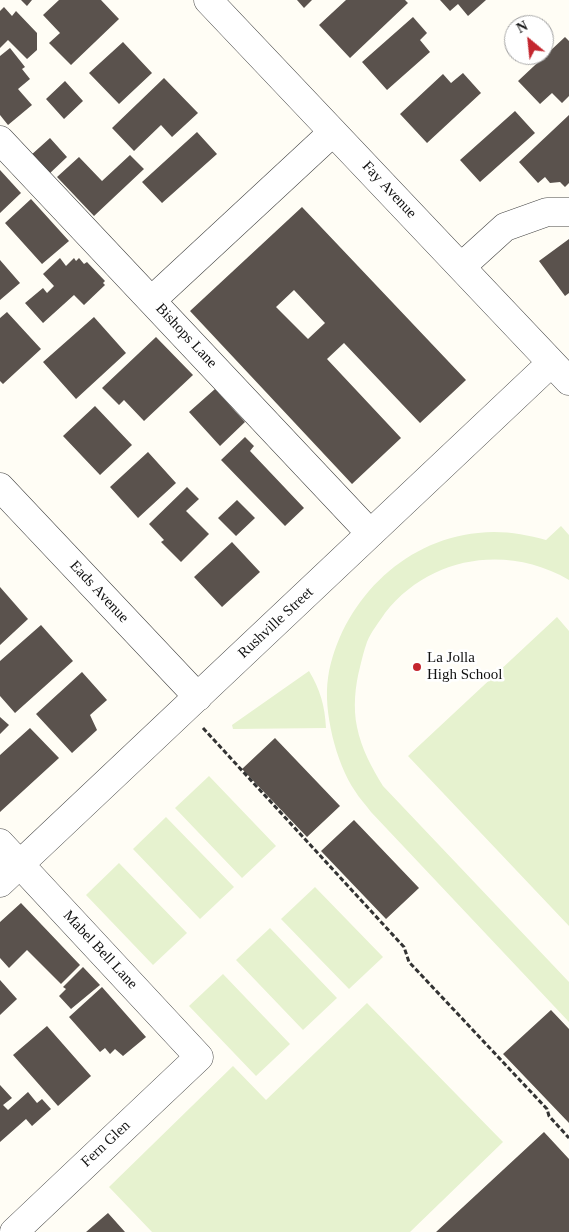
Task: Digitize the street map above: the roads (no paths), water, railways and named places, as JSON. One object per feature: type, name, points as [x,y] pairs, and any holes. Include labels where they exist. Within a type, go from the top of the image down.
[{"type":"street","name":"Fay Avenue","points":[[208,0],[560,372]]},
{"type":"street","points":[[152,300],[333,132]]},
{"type":"street","name":"Bishops Lane","points":[[0,140],[370,533]]},
{"type":"street","points":[[461,267],[504,227],[547,212],[569,212]]},
{"type":"street","name":"Rushville Street","points":[[0,883],[370,533],[560,372]]},
{"type":"street","name":"Eads Avenue","points":[[0,487],[198,696]]},
{"type":"street","name":"Mabel Bell Lane","points":[[0,843],[199,1057]]},
{"type":"street","name":"Fern Glen","points":[[14,1232],[199,1057]]},
{"type":"place","name":"La Jolla High School","points":[[417,667]]}]
